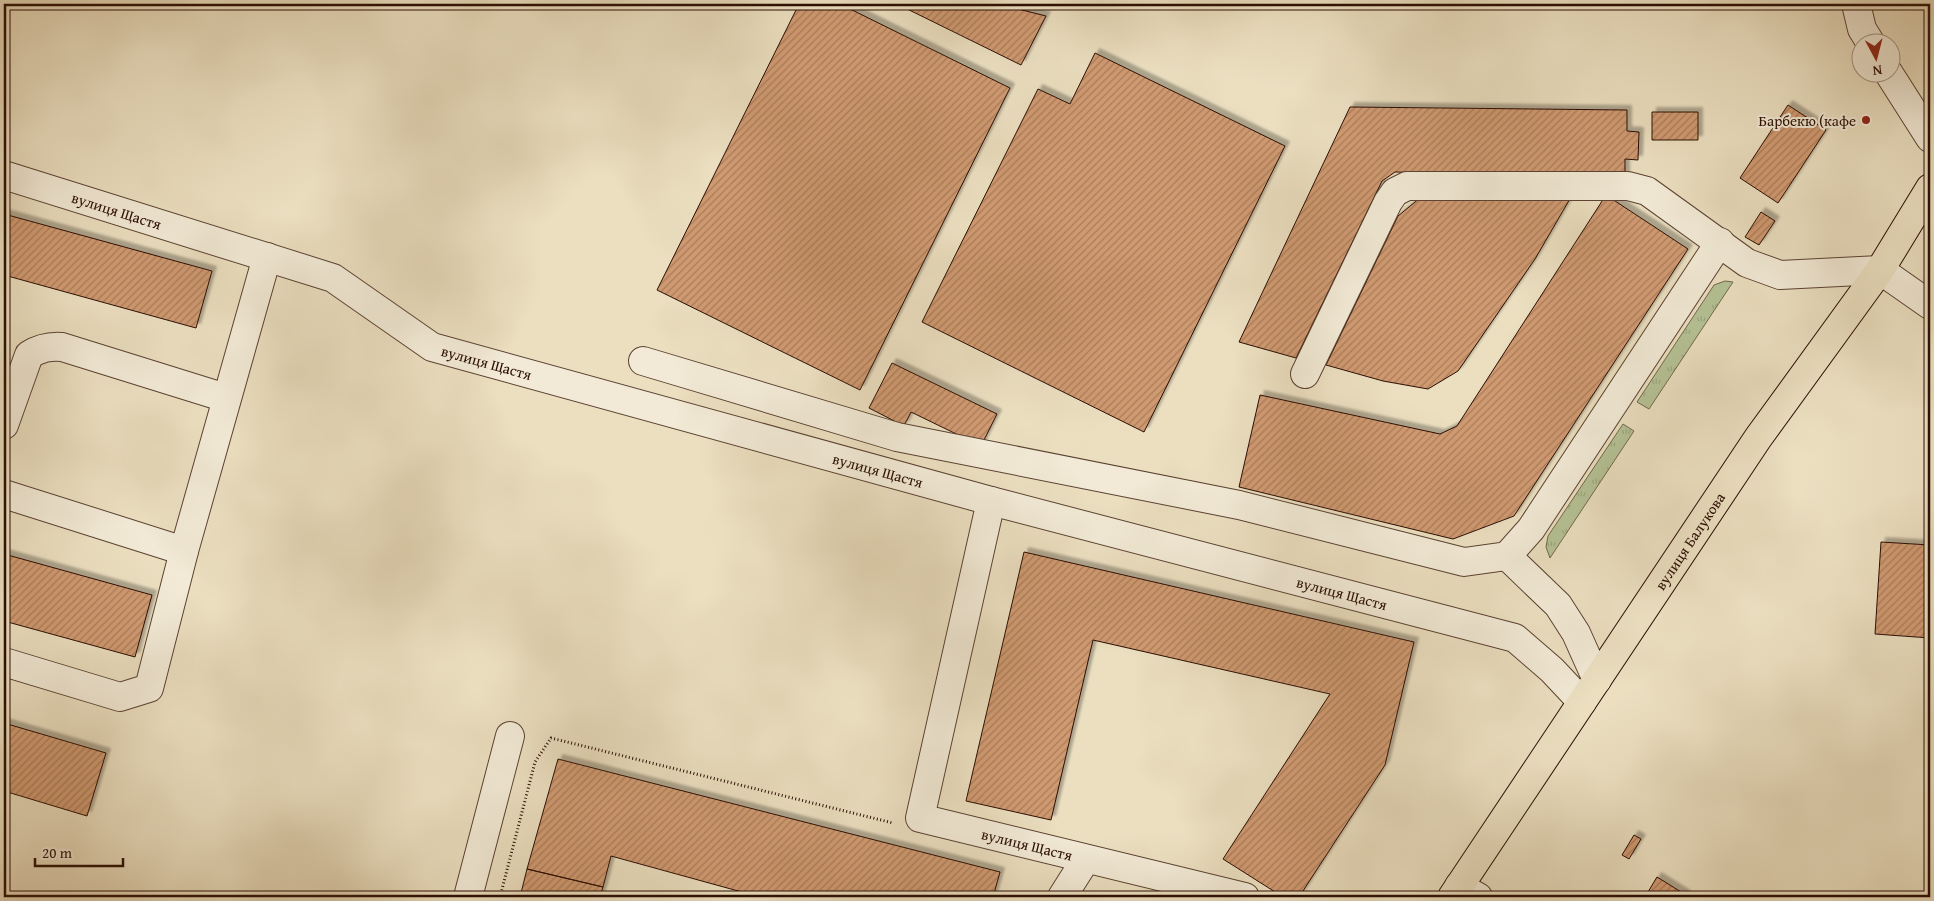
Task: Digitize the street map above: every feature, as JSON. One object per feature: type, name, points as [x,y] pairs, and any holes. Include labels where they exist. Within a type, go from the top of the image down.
[{"type":"main road","name":"вулиця Балукова","points":[[1463,894],[1582,702],[1758,438],[1880,270],[1930,188]]},
{"type":"street","points":[[1856,4],[1864,32]]},
{"type":"street","points":[[1894,82],[1930,138]]},
{"type":"street","name":"вулиця Щастя","points":[[4,175],[334,278],[432,347],[991,501],[1515,638],[1552,670],[1582,702]]},
{"type":"street","points":[[1306,374],[1388,202],[1395,192],[1408,186],[1628,186],[1647,191],[1747,262],[1780,275],[1880,270],[1930,305]]},
{"type":"street","points":[[643,361],[896,437],[1239,504],[1464,562],[1507,556],[1531,529],[1720,242]]},
{"type":"street","points":[[4,662],[120,697],[149,688],[184,551],[267,257]]},
{"type":"street","points":[[4,425],[29,355],[37,350],[54,346],[62,346],[226,398]]},
{"type":"street","points":[[4,494],[184,551]]},
{"type":"street","points":[[920,818],[991,501]]},
{"type":"street","points":[[1507,556],[1558,605],[1576,634],[1597,680]]},
{"type":"street","points":[[468,897],[510,736]]},
{"type":"street","name":"вулиця Щастя","points":[[920,818],[1245,897]]},
{"type":"street","points":[[1062,897],[1086,858]]},
{"type":"path","points":[[500,897],[536,762],[551,738],[896,824],[920,818]]},
{"type":"green space","points":[[1725,281],[1733,282],[1649,409],[1637,402],[1714,285]]},
{"type":"green space","points":[[1623,424],[1634,431],[1550,558],[1546,547],[1548,536]]},
{"type":"building","points":[[799,4],[840,4],[1010,88],[860,390],[657,290]]},
{"type":"building","points":[[897,4],[998,4],[1046,16],[1021,65]]},
{"type":"building","points":[[1095,53],[1285,146],[1144,432],[922,322],[1038,89],[1070,104]]},
{"type":"building","points":[[1788,105],[1826,130],[1778,203],[1740,178]]},
{"type":"building","points":[[1350,107],[1627,110],[1627,131],[1639,132],[1638,160],[1625,159],[1625,177],[1395,172],[1382,181],[1296,358],[1239,342]]},
{"type":"building","points":[[1652,112],[1698,112],[1698,140],[1652,140]]},
{"type":"building","points":[[1606,195],[1688,249],[1514,516],[1453,539],[1239,487],[1260,395],[1440,434],[1457,426]]},
{"type":"building","points":[[1571,197],[1535,259],[1458,371],[1428,389],[1383,381],[1326,365],[1398,216],[1420,198]]},
{"type":"building","points":[[1761,212],[1775,221],[1759,245],[1745,237]]},
{"type":"building","points":[[4,214],[212,271],[196,328],[4,275]]},
{"type":"building","points":[[892,363],[997,414],[981,446],[911,412],[904,426],[869,408]]},
{"type":"building","points":[[1881,542],[1930,545],[1930,638],[1875,634]]},
{"type":"building","points":[[1024,552],[1414,642],[1385,765],[1299,897],[1283,897],[1223,859],[1330,694],[1093,640],[1051,820],[966,801]]},
{"type":"building","points":[[4,554],[152,595],[135,657],[4,621]]},
{"type":"building","points":[[4,723],[106,753],[87,816],[4,791]]},
{"type":"building","points":[[558,759],[1000,872],[993,897],[760,897],[611,856],[603,887],[527,869]]},
{"type":"building","points":[[1634,835],[1641,839],[1629,859],[1622,855]]},
{"type":"building","points":[[527,869],[603,887],[600,897],[520,897]]},
{"type":"building","points":[[1657,877],[1686,895],[1685,897],[1645,897]]},
{"type":"place","name":"Барбекю (кафе","points":[[1866,120]]}]
